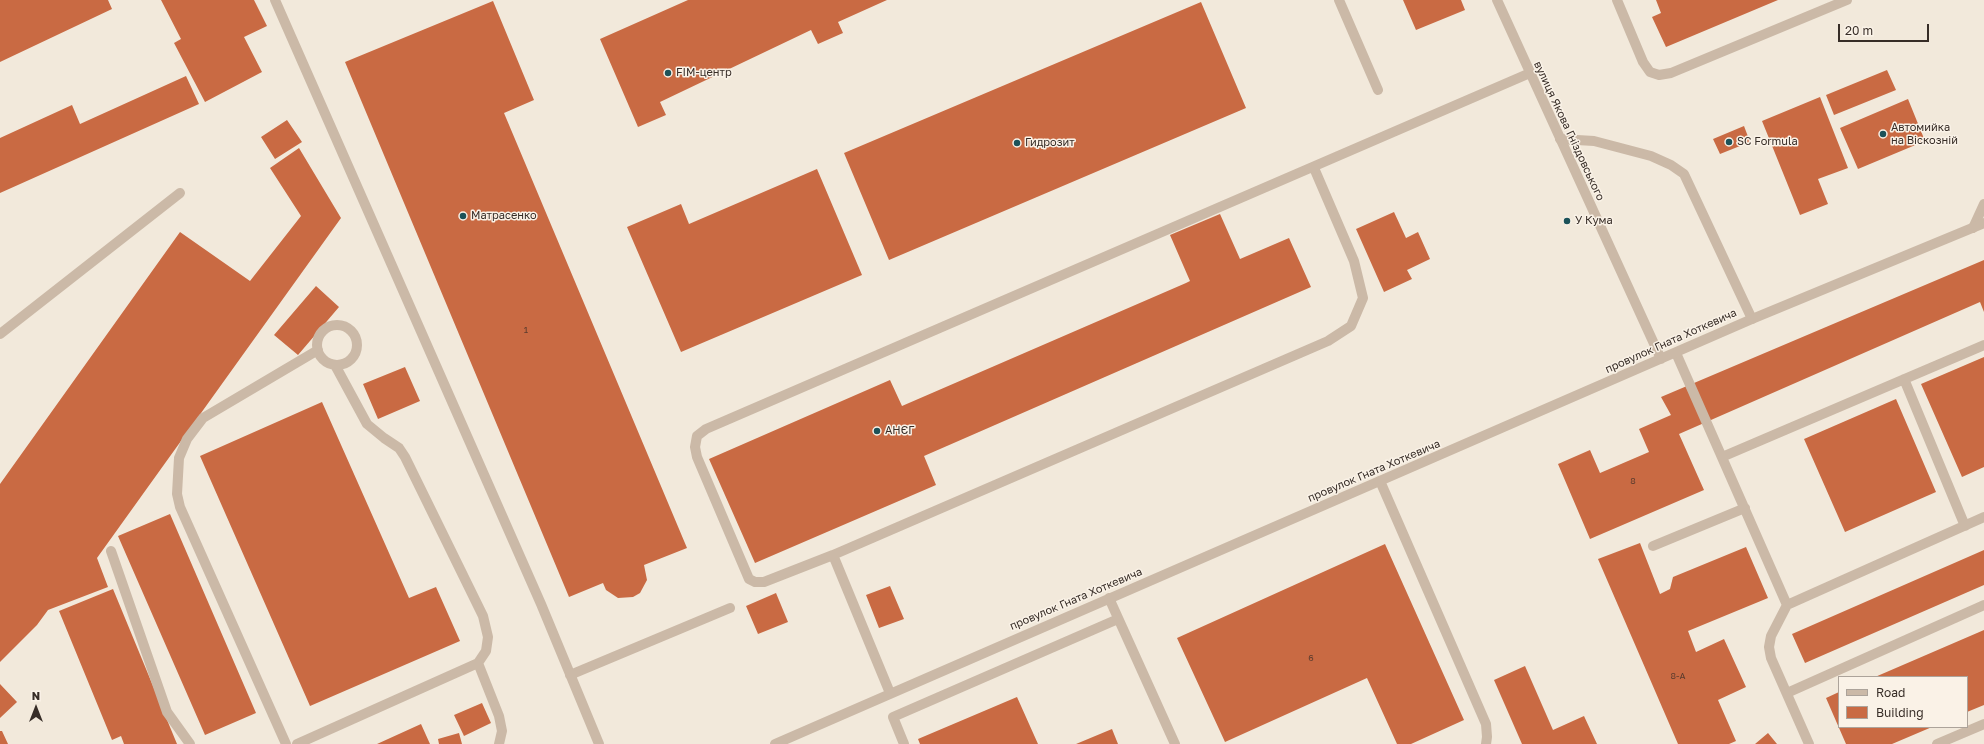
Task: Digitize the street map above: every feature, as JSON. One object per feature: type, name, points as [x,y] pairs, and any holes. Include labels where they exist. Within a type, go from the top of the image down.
[{"type":"street","points":[[275,0],[541,604],[599,744]]},
{"type":"street","points":[[1339,0],[1378,90]]},
{"type":"street","name":"вулиця Якова Гніздовського","points":[[1497,0],[1661,359]]},
{"type":"street","points":[[1617,0],[1643,62],[1650,72],[1659,75],[1671,73],[1847,0]]},
{"type":"street","points":[[1314,168],[1354,262],[1363,298],[1351,326],[1328,341],[833,555],[764,582],[755,582],[749,579],[697,457],[695,447],[697,436],[706,429],[1314,168],[1530,73]]},
{"type":"street","points":[[1560,139],[1594,141],[1645,154],[1671,164],[1684,174],[1752,318]]},
{"type":"street","points":[[0,334],[180,193]]},
{"type":"street","points":[[1973,228],[1984,204]]},
{"type":"street","name":"провулок Гната Хоткевича","points":[[775,744],[1676,353],[1752,318],[1984,224]]},
{"type":"street","points":[[340,325],[351,332],[357,344],[353,357],[341,364],[335,365],[323,360],[318,350],[318,337],[327,328],[340,325]]},
{"type":"street","points":[[1722,457],[1984,344]]},
{"type":"street","points":[[286,744],[180,507],[177,494],[179,458],[183,446],[195,427],[203,418],[318,350]]},
{"type":"street","points":[[1676,353],[1787,605]]},
{"type":"street","points":[[305,359],[328,368],[341,380]]},
{"type":"street","points":[[298,744],[478,663],[486,651],[488,637],[483,616],[405,457],[399,448],[367,424],[341,380],[335,365]]},
{"type":"street","points":[[1904,379],[1965,526]]},
{"type":"street","points":[[1380,481],[1486,724],[1486,744]]},
{"type":"street","points":[[1653,546],[1745,508]]},
{"type":"street","points":[[1809,744],[1771,658],[1769,647],[1775,627],[1787,605],[1984,517]]},
{"type":"street","points":[[111,551],[167,712],[190,744]]},
{"type":"street","points":[[833,555],[890,693]]},
{"type":"street","points":[[1109,598],[1175,744]]},
{"type":"street","points":[[1786,693],[1984,605]]},
{"type":"street","points":[[570,675],[730,608]]},
{"type":"street","points":[[904,744],[893,717],[1118,619]]},
{"type":"street","points":[[478,663],[499,716],[502,731],[499,744]]},
{"type":"street","points":[[1937,744],[1984,724]]},
{"type":"building","points":[[0,0],[108,0],[112,9],[0,62]]},
{"type":"building","points":[[161,0],[254,0],[267,26],[244,37],[262,72],[205,102],[174,43],[181,39]]},
{"type":"building","name":"FIM-центр","points":[[688,0],[887,0],[838,22],[843,33],[818,44],[811,30],[660,102],[666,115],[638,127],[600,39]]},
{"type":"building","points":[[1403,0],[1461,0],[1465,10],[1416,30]]},
{"type":"building","points":[[1656,0],[1778,0],[1666,47],[1652,17],[1661,13]]},
{"type":"building","points":[[493,1],[534,100],[504,113],[687,548],[644,565],[647,580],[640,593],[633,597],[618,598],[606,590],[603,583],[569,597],[345,62]]},
{"type":"building","name":"Гидрозит","points":[[1201,2],[1246,108],[889,260],[844,153]]},
{"type":"building","points":[[1887,70],[1896,90],[1834,115],[1826,95]]},
{"type":"building","points":[[186,76],[199,104],[0,193],[0,138],[72,105],[80,124]]},
{"type":"building","points":[[1820,97],[1848,168],[1818,179],[1828,204],[1800,215],[1762,121]]},
{"type":"building","name":"Автомийка на Віскозній","points":[[1908,99],[1925,141],[1858,169],[1840,128]]},
{"type":"building","points":[[287,120],[302,142],[275,159],[261,137]]},
{"type":"building","points":[[1744,126],[1750,142],[1720,154],[1713,139]]},
{"type":"building","points":[[299,148],[341,218],[97,558],[108,587],[48,610],[37,625],[0,662],[0,484],[180,232],[250,281],[301,216],[270,168]]},
{"type":"building","points":[[817,169],[862,275],[681,352],[627,227],[681,204],[689,224]]},
{"type":"building","points":[[1394,212],[1406,238],[1418,232],[1430,259],[1407,270],[1412,279],[1384,292],[1356,229]]},
{"type":"building","name":"АНЄГ","points":[[1220,214],[1240,259],[1289,238],[1311,287],[924,456],[936,485],[755,563],[709,459],[890,380],[902,406],[1186,283],[1190,281],[1170,235]]},
{"type":"building","points":[[1984,260],[1984,312],[1980,302],[1679,434],[1704,490],[1590,539],[1558,464],[1590,450],[1600,473],[1649,452],[1639,429],[1671,415],[1661,397]]},
{"type":"building","points":[[316,286],[339,307],[298,355],[274,335]]},
{"type":"building","points":[[1984,357],[1984,467],[1962,477],[1921,384]]},
{"type":"building","points":[[405,367],[420,401],[378,419],[363,384]]},
{"type":"building","points":[[1896,399],[1936,492],[1845,532],[1804,439]]},
{"type":"building","points":[[322,402],[409,598],[436,587],[460,641],[310,706],[200,456]]},
{"type":"building","points":[[170,514],[256,713],[205,735],[118,536]]},
{"type":"building","points":[[1640,543],[1660,594],[1670,589],[1673,577],[1746,547],[1768,598],[1688,631],[1696,652],[1724,639],[1746,687],[1718,700],[1736,741],[1729,744],[1678,744],[1598,559]]},
{"type":"building","points":[[1385,544],[1464,720],[1411,744],[1397,744],[1367,678],[1225,742],[1177,638]]},
{"type":"building","points":[[1984,550],[1984,585],[1805,663],[1792,634]]},
{"type":"building","points":[[890,586],[904,619],[879,628],[866,595]]},
{"type":"building","points":[[113,589],[177,744],[124,744],[121,736],[112,740],[59,611]]},
{"type":"building","points":[[776,593],[788,622],[758,634],[746,606]]},
{"type":"building","points":[[1984,630],[1984,705],[1968,712],[1968,676],[1877,676]]},
{"type":"building","points":[[1525,666],[1553,730],[1584,716],[1597,744],[1522,744],[1494,680]]},
{"type":"building","points":[[0,684],[17,702],[0,718]]},
{"type":"building","points":[[1838,692],[1838,726],[1826,698]]},
{"type":"building","points":[[1017,697],[1038,744],[920,744],[918,739]]},
{"type":"building","points":[[482,703],[491,723],[464,736],[454,715]]},
{"type":"building","points":[[421,724],[430,744],[377,744]]},
{"type":"building","points":[[1839,728],[1930,728],[1892,744],[1846,744]]},
{"type":"building","points":[[1112,729],[1118,744],[1076,744]]},
{"type":"building","points":[[0,731],[2,731],[8,744],[0,744]]},
{"type":"building","points":[[459,733],[462,744],[439,744],[438,739]]},
{"type":"building","points":[[1768,733],[1777,744],[1755,744]]},
{"type":"place","name":"FIM-центр","points":[[668,73]]},
{"type":"place","name":"Автомийка на Віскозній","points":[[1883,134]]},
{"type":"place","name":"SC Formula","points":[[1729,142]]},
{"type":"place","name":"Гидрозит","points":[[1017,143]]},
{"type":"place","name":"Матрасенко","points":[[463,216]]},
{"type":"place","name":"У Кума","points":[[1567,221]]},
{"type":"place","name":"АНЄГ","points":[[877,431]]}]
